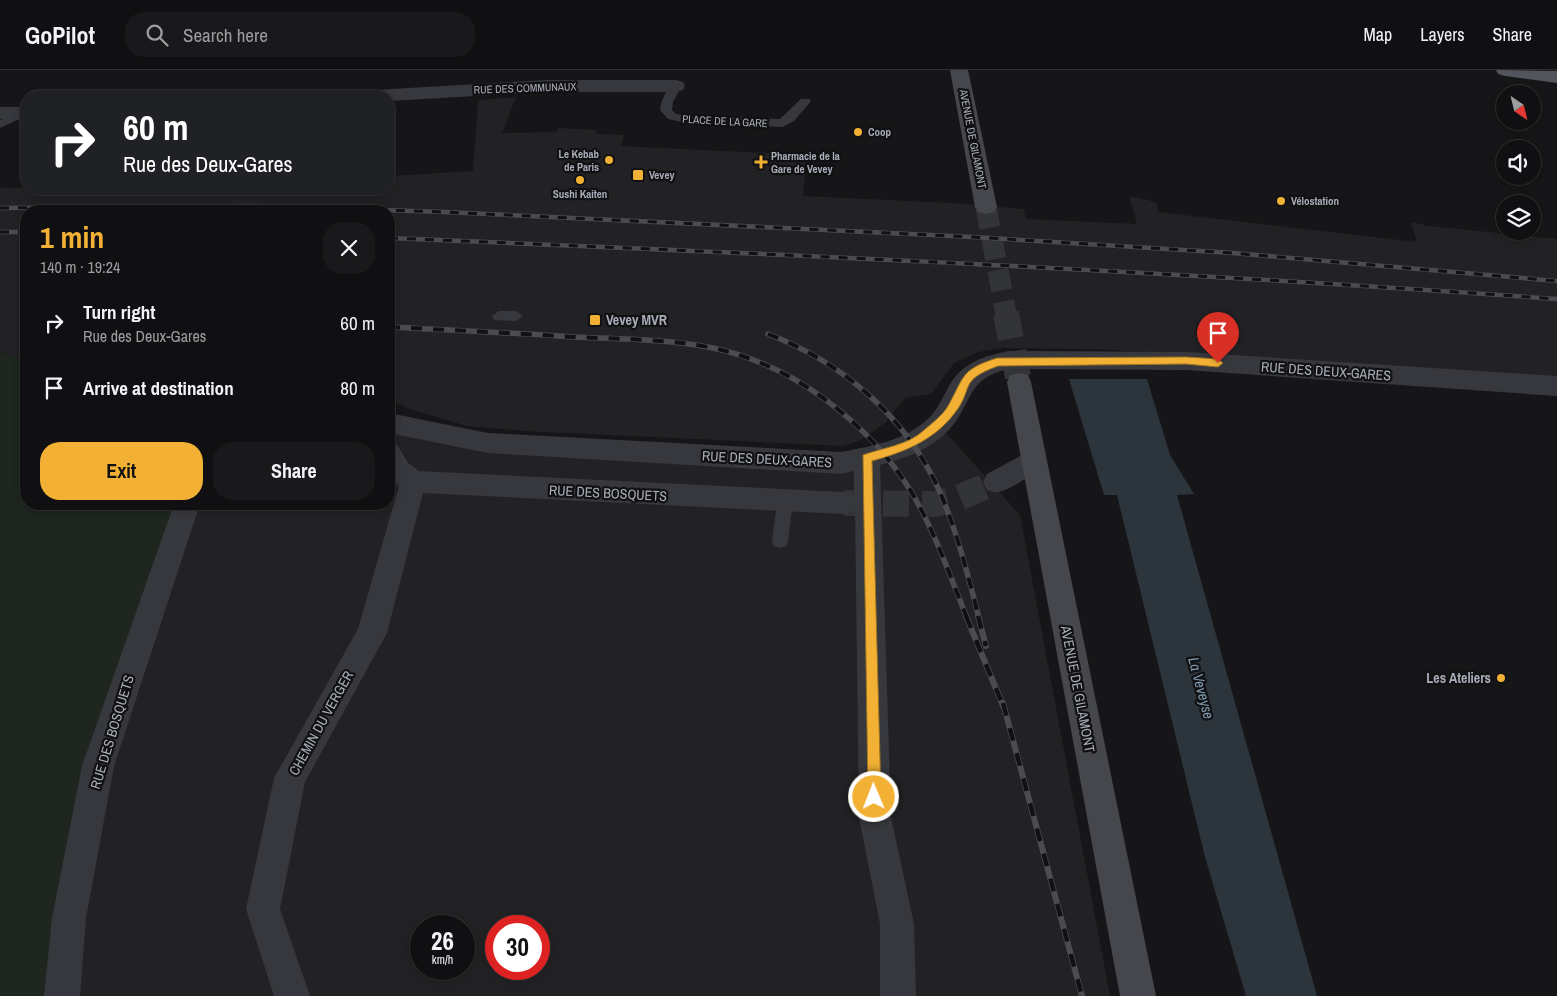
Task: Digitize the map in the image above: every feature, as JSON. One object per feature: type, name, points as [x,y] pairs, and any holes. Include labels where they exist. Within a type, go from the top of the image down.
[{"type":"main road","points":[[1505,70],[1557,77]]},
{"type":"street","name":"AVENUE DE GILAMONT","points":[[959,70],[986,207]]},
{"type":"street","name":"RUE DES COMMUNAUX","points":[[395,95],[544,86],[676,86]]},
{"type":"street","points":[[0,113],[20,113]]},
{"type":"street","name":"RUE DES DEUX-GARES","points":[[395,424],[488,444],[841,463],[897,449],[925,436],[951,411],[966,378],[987,365],[1009,360],[1186,360],[1557,386]]},
{"type":"street","name":"AVENUE DE GILAMONT","points":[[1019,382],[1138,996]]},
{"type":"street","points":[[867,458],[875,817],[896,924],[898,996]]},
{"type":"street","points":[[996,482],[1033,460]]},
{"type":"street","points":[[395,463],[400,471],[413,482]]},
{"type":"street","name":"RUE DES BOSQUETS","points":[[413,482],[785,502],[843,503]]},
{"type":"street","name":"CHEMIN DU VERGER","points":[[292,996],[263,909],[290,778],[372,633],[413,482]]},
{"type":"street","name":"RUE DES BOSQUETS","points":[[62,996],[70,918],[98,766],[185,510]]},
{"type":"lane","name":"PLACE DE LA GARE","points":[[676,86],[667,102],[666,110],[672,117],[680,119],[783,123],[790,118],[804,101]]},
{"type":"lane","points":[[0,124],[20,115]]},
{"type":"lane","points":[[500,316],[516,316]]},
{"type":"lane","points":[[780,541],[785,502]]},
{"type":"shaded area","points":[[516,97],[502,133],[556,132],[558,128],[597,130],[596,134],[624,135],[621,146],[807,155],[803,196],[951,203],[1024,209],[1026,219],[1137,224],[1129,196],[1156,202],[1158,212],[1417,242],[1411,222],[1429,226],[1496,233],[1496,240],[1541,240],[1541,237],[1557,239],[1557,377],[1095,349],[1002,348],[978,352],[954,363],[931,394],[905,398],[885,423],[859,441],[843,446],[524,431],[467,426],[395,403],[395,205],[20,205],[20,358],[0,353],[0,188],[20,188],[20,195],[395,195],[395,176],[473,171],[478,100]]},
{"type":"shaded area","points":[[0,353],[20,358],[20,510],[185,510],[107,739],[62,996],[0,996]]},
{"type":"shaded area","points":[[395,424],[443,434],[841,463],[938,424],[1020,515],[1110,996],[62,996],[69,918],[156,593],[185,510],[395,510]]},
{"type":"water","name":"La Veveyse","points":[[1069,379],[1147,379],[1170,455],[1194,494],[1177,495],[1317,996],[1246,996],[1205,857],[1117,495],[1104,495]]},
{"type":"tunnel","points":[[986,207],[1006,314]]},
{"type":"tunnel","points":[[1006,313],[1019,382]]},
{"type":"tunnel","points":[[844,503],[935,504],[956,499],[996,482]]},
{"type":"railway","points":[[0,208],[20,208]]},
{"type":"railway","points":[[395,210],[973,237],[1233,253],[1557,281]]},
{"type":"railway","points":[[0,232],[20,232]]},
{"type":"railway","points":[[395,238],[1119,272],[1557,299]]},
{"type":"railway","points":[[395,327],[679,343],[713,348],[743,356],[772,368],[800,383],[827,401],[874,443],[894,467],[912,493],[928,523],[967,618]]},
{"type":"railway","points":[[768,334],[795,346],[846,376],[869,395],[909,439],[925,463],[939,490],[962,553],[979,618]]},
{"type":"railway","points":[[966,616],[1004,708]]},
{"type":"railway","points":[[978,616],[986,646]]},
{"type":"railway","points":[[1003,703],[1082,996]]},
{"type":"place","name":"Coop","points":[[858,132]]},
{"type":"place","name":"Le Kebab de Paris","points":[[609,160]]},
{"type":"place","name":"Pharmacie de la Gare de Vevey","points":[[761,162]]},
{"type":"place","name":"Vevey","points":[[638,175]]},
{"type":"place","name":"Sushi Kaiten","points":[[580,180]]},
{"type":"place","name":"Vélostation","points":[[1281,201]]},
{"type":"place","name":"Vevey MVR","points":[[595,320]]},
{"type":"place","name":"Les Ateliers","points":[[1501,678]]},
{"type":"route","points":[[874,797],[867,458],[897,449],[925,436],[951,411],[966,378],[976,370],[997,362],[1009,360],[1186,360],[1218,363]]}]
